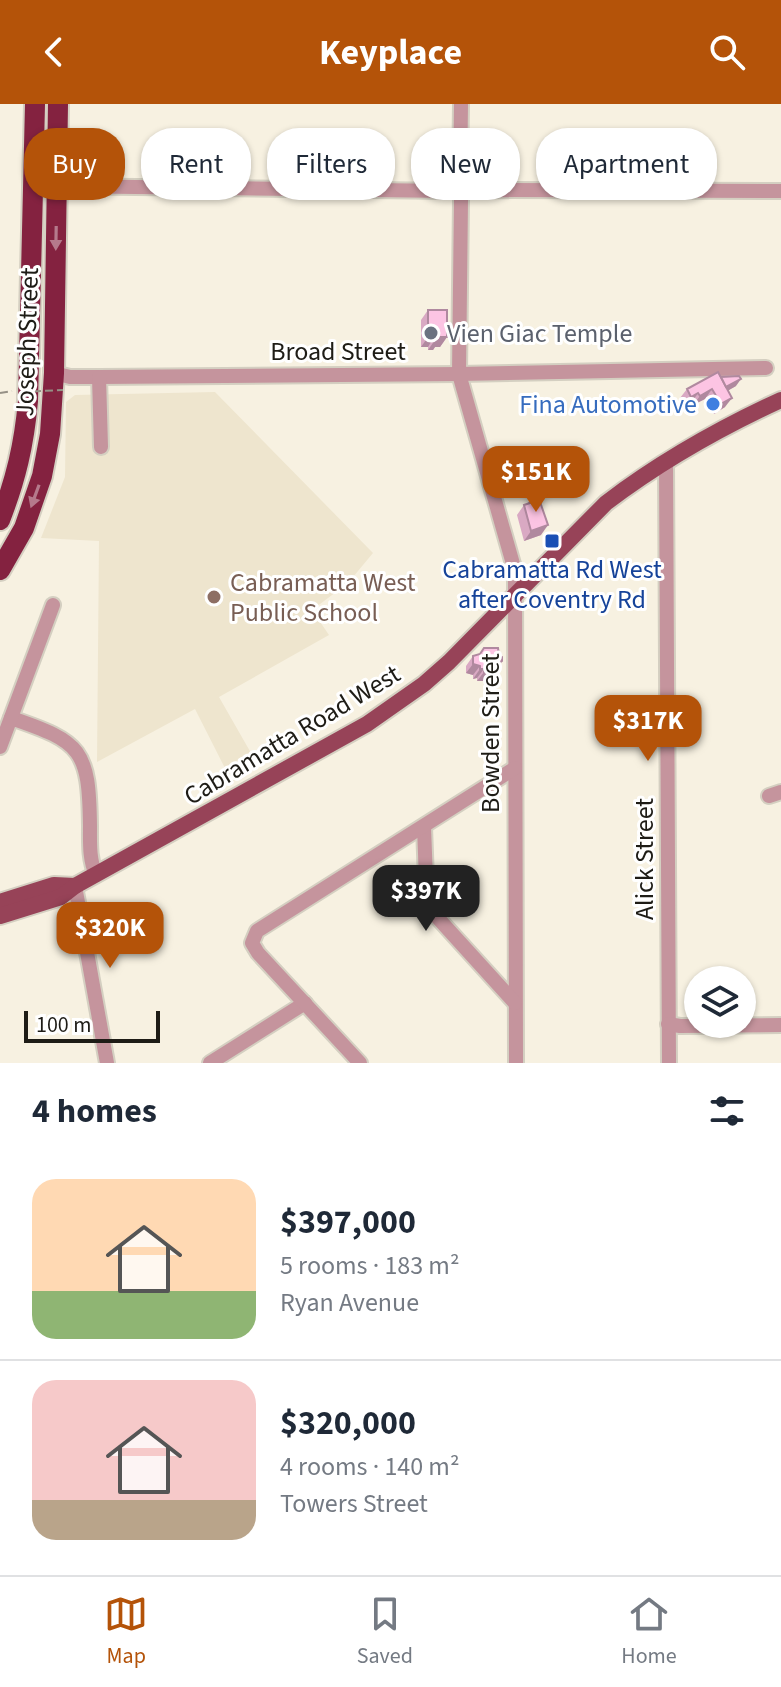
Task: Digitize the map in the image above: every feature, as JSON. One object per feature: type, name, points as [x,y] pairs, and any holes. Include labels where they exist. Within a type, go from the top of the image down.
[{"type":"highway","name":"Joseph Street","points":[[0,520],[24,446],[28,401],[35,104]]},
{"type":"highway","name":"Joseph Street","points":[[57,128],[58,104]]},
{"type":"highway","name":"Joseph Street","points":[[0,570],[24,528],[42,476],[58,382],[56,200]]},
{"type":"main road","name":"Cabramatta Road West","points":[[0,916],[61,897],[75,886],[367,724],[424,684],[449,662],[606,503],[666,462],[781,400]]},
{"type":"main road","name":"Cabramatta Road West","points":[[0,902],[54,885],[75,886]]},
{"type":"street","name":"Bowden Street","points":[[461,104],[461,128]]},
{"type":"street","points":[[125,187],[411,190]]},
{"type":"street","points":[[520,193],[781,191]]},
{"type":"street","name":"Bowden Street","points":[[460,200],[459,374],[515,571],[516,1063]]},
{"type":"street","name":"Broad Street","points":[[58,382],[70,377],[766,368]]},
{"type":"street","points":[[97,377],[101,447]]},
{"type":"street","name":"Alick Street","points":[[666,462],[669,1063]]},
{"type":"street","points":[[0,747],[53,605]]},
{"type":"street","points":[[11,718],[65,741],[75,748],[84,762],[90,797],[90,862],[96,875]]},
{"type":"street","points":[[360,1063],[258,953],[252,943],[257,931],[515,768]]},
{"type":"street","points":[[424,827],[427,906],[515,1003]]},
{"type":"street","points":[[75,886],[107,1063]]},
{"type":"street","points":[[210,1063],[305,1003]]},
{"type":"street","points":[[668,1024],[781,1025]]},
{"type":"path","points":[[21,392],[58,382]]},
{"type":"shaded area","name":"Cabramatta West Public School","points":[[215,392],[373,553],[348,583],[312,610],[329,635],[219,697],[259,767],[232,782],[195,709],[97,762],[99,541],[41,538],[65,477],[66,402],[75,395]]},
{"type":"building","points":[[428,310],[447,310],[447,337],[435,340],[428,337]]},
{"type":"building","points":[[718,372],[732,398],[721,404],[712,389],[691,397],[687,389]]},
{"type":"building","points":[[739,376],[741,379],[726,387],[721,377]]},
{"type":"building","points":[[538,496],[548,525],[531,531],[524,505],[533,502],[532,497]]},
{"type":"building","points":[[484,648],[498,648],[502,661],[498,663],[498,671],[484,672],[480,666],[473,664],[473,656],[480,654]]},
{"type":"place","name":"Vien Giac Temple","points":[[431,333]]},
{"type":"place","name":"Fina Automotive","points":[[713,404]]},
{"type":"place","name":"Cabramatta Rd West after Coventry Rd","points":[[552,541]]},
{"type":"place","name":"Cabramatta West Public School","points":[[214,597]]}]
